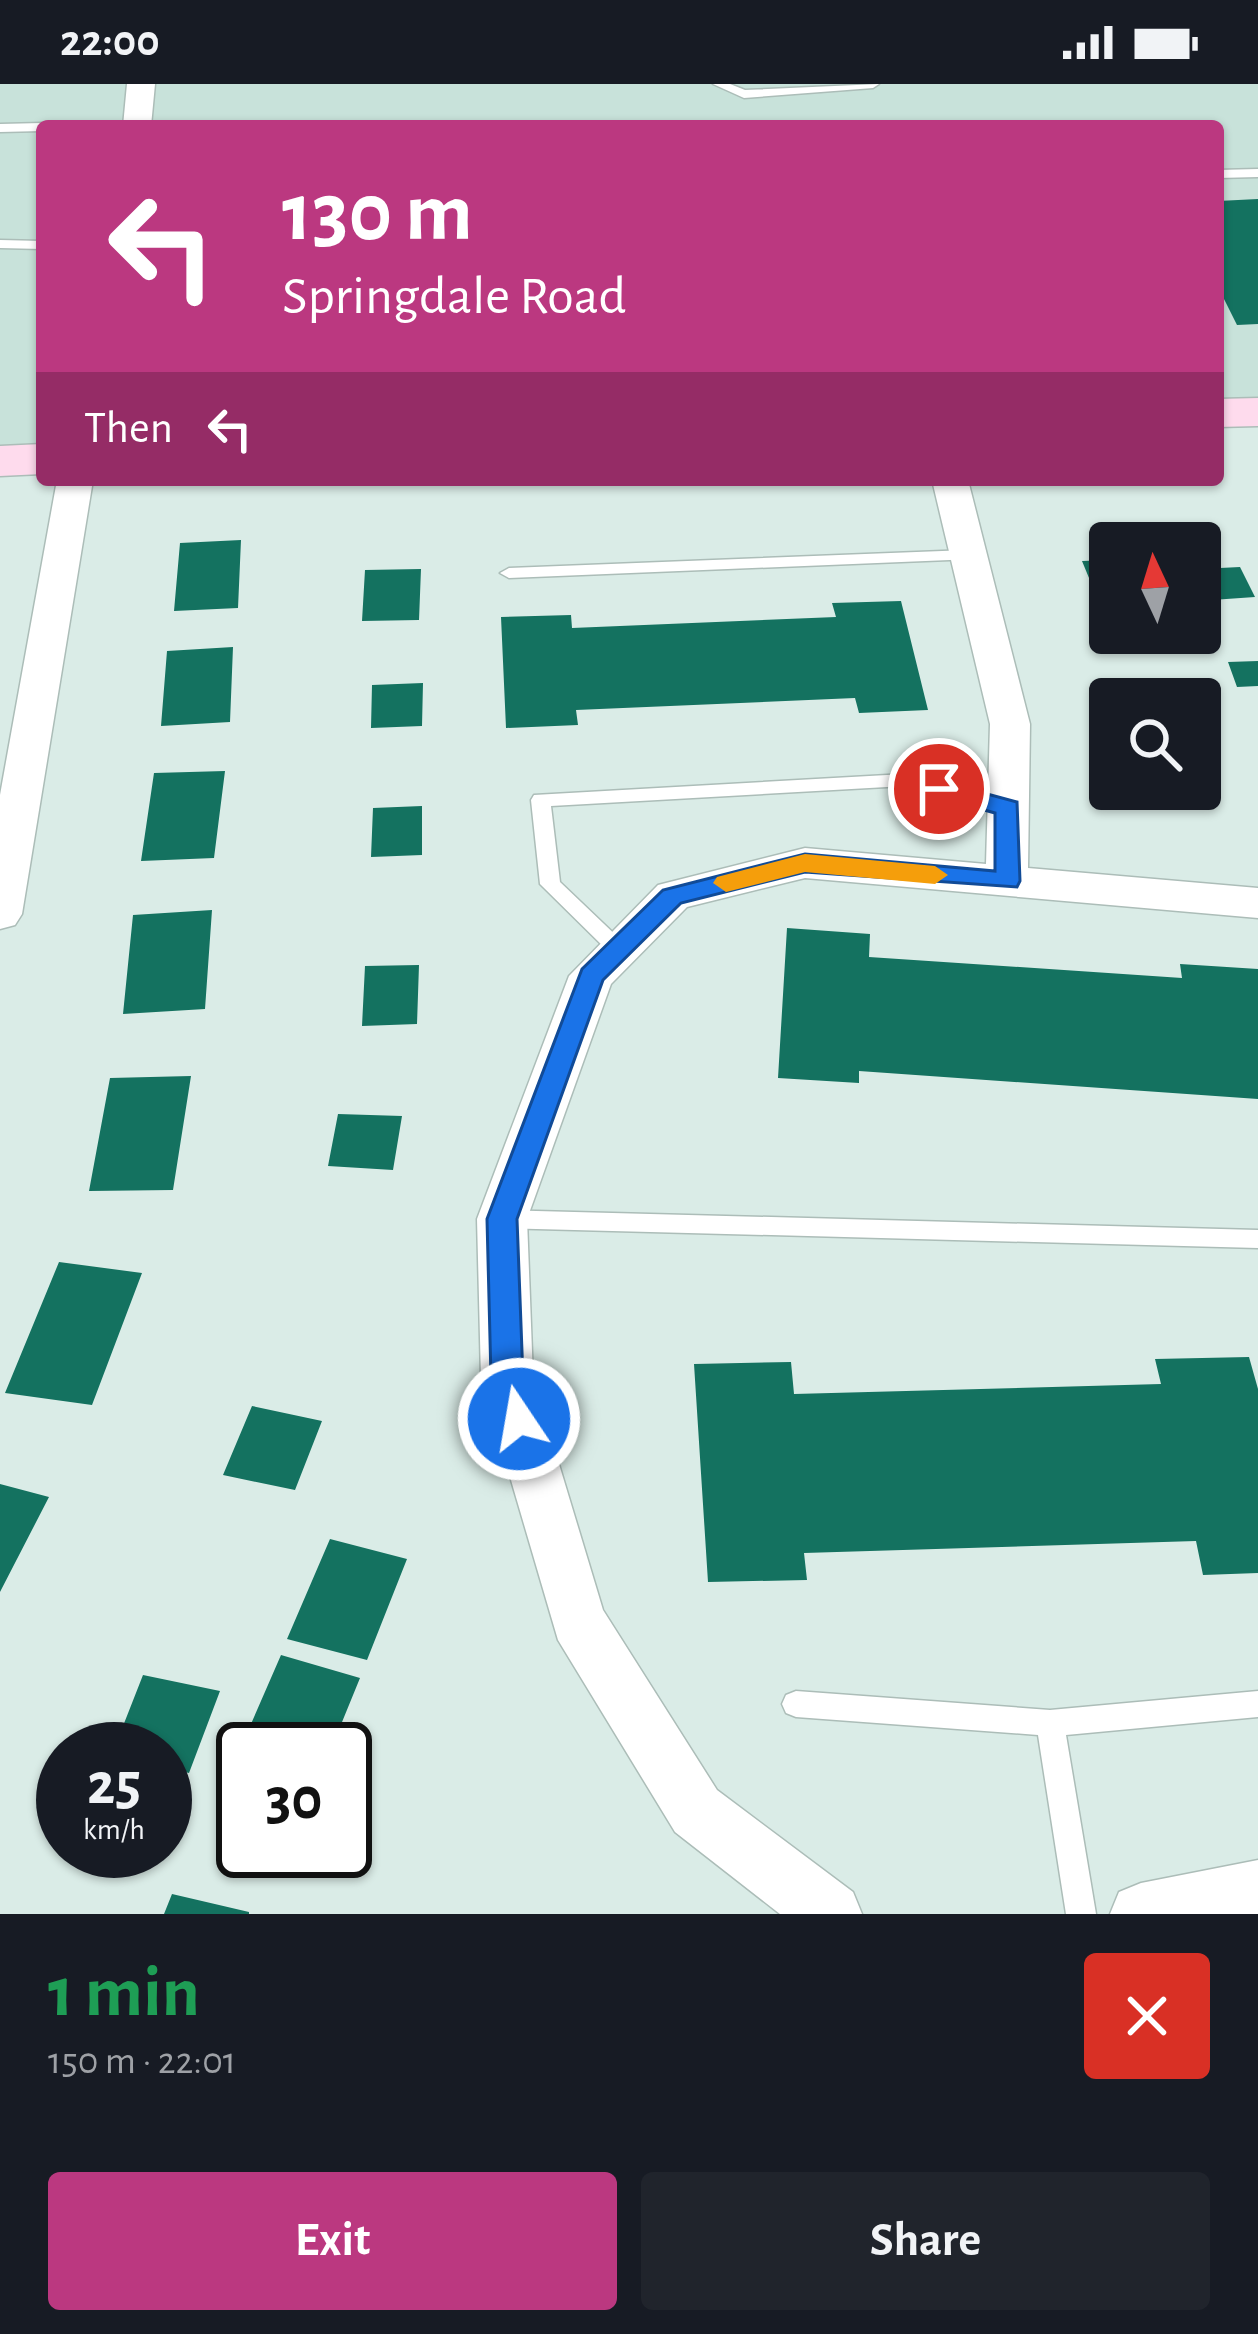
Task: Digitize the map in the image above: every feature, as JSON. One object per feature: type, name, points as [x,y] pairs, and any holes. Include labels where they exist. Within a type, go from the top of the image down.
[{"type":"main road","points":[[1224,413],[1258,412]]},
{"type":"main road","points":[[0,461],[36,460]]},
{"type":"street","points":[[137,120],[141,84]]},
{"type":"street","points":[[0,914],[3,867],[74,486]]},
{"type":"street","points":[[951,486],[1010,724],[1007,881]]},
{"type":"street","points":[[831,1914],[696,1811],[578,1621],[507,1378],[502,1219],[591,976],[673,896],[805,863],[1258,903]]},
{"type":"street","points":[[1141,1914],[1258,1892]]},
{"type":"lane","points":[[719,84],[744,94],[873,84]]},
{"type":"lane","points":[[0,128],[36,127]]},
{"type":"lane","points":[[1224,174],[1258,173]]},
{"type":"lane","points":[[0,244],[36,245]]},
{"type":"lane","points":[[509,573],[968,555]]},
{"type":"lane","points":[[618,950],[550,884],[541,800],[904,780],[1008,808]]},
{"type":"lane","points":[[502,1219],[1258,1239]]},
{"type":"lane","points":[[796,1704],[1050,1723],[1258,1704]]},
{"type":"lane","points":[[1050,1723],[1081,1914]]},
{"type":"shaded area","points":[[0,84],[1258,84],[1258,412],[1224,413],[1224,120],[36,120],[36,460],[0,461]]},
{"type":"building","points":[[1258,199],[1258,324],[1237,325],[1224,299],[1224,201]]},
{"type":"building","points":[[241,540],[238,608],[174,611],[180,543]]},
{"type":"building","points":[[1240,567],[1255,597],[1221,599],[1221,568]]},
{"type":"building","points":[[421,569],[419,620],[362,621],[365,570]]},
{"type":"building","points":[[901,601],[928,710],[859,713],[855,698],[576,710],[578,725],[506,728],[501,617],[571,615],[572,628],[836,617],[832,603]]},
{"type":"building","points":[[233,647],[230,722],[161,726],[167,651]]},
{"type":"building","points":[[1258,661],[1258,686],[1237,687],[1228,662]]},
{"type":"building","points":[[423,683],[422,726],[371,728],[372,685]]},
{"type":"building","points":[[225,771],[214,858],[141,861],[154,773]]},
{"type":"building","points":[[422,806],[422,855],[371,857],[373,808]]},
{"type":"building","points":[[212,910],[205,1009],[123,1014],[133,915]]},
{"type":"building","points":[[787,928],[870,934],[869,957],[1182,978],[1180,964],[1258,969],[1258,1099],[859,1071],[859,1083],[778,1078]]},
{"type":"building","points":[[419,965],[417,1024],[362,1026],[365,966]]},
{"type":"building","points":[[191,1076],[173,1190],[89,1191],[110,1078]]},
{"type":"building","points":[[338,1114],[402,1116],[393,1170],[328,1166]]},
{"type":"building","points":[[59,1262],[142,1273],[92,1405],[5,1393]]},
{"type":"building","points":[[1249,1357],[1258,1389],[1258,1573],[1203,1575],[1196,1541],[804,1553],[807,1580],[708,1582],[694,1364],[791,1362],[794,1394],[1161,1384],[1155,1359]]},
{"type":"building","points":[[252,1406],[322,1421],[295,1490],[223,1475]]},
{"type":"building","points":[[0,1484],[49,1497],[0,1592]]},
{"type":"building","points":[[330,1539],[407,1559],[367,1660],[287,1639]]},
{"type":"building","points":[[281,1655],[360,1678],[342,1722],[252,1722]]},
{"type":"building","points":[[143,1675],[220,1691],[192,1765],[192,1722],[125,1722]]},
{"type":"building","points":[[172,1894],[249,1912],[249,1914],[164,1914]]},
{"type":"slow traffic","points":[[726,883],[805,863],[935,875]]},
{"type":"route","points":[[519,1419],[507,1378],[502,1219],[591,976],[673,896],[805,863],[1007,881],[1008,808],[939,789]]}]
